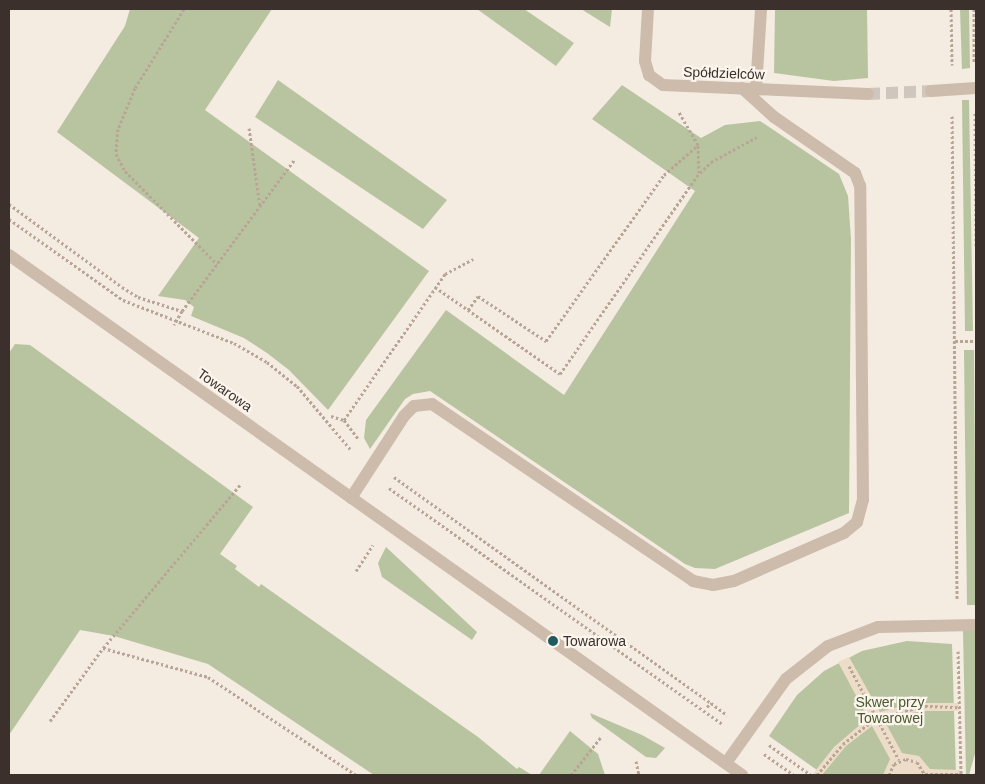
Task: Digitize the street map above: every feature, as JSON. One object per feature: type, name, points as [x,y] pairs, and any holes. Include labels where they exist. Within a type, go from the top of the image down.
[{"type":"street","name":"Spółdzielców","points":[[648,9],[645,61],[649,75],[663,85],[868,94]]},
{"type":"street","points":[[756,89],[761,9]]},
{"type":"street","points":[[351,498],[404,416],[414,406],[432,404],[683,575],[706,584],[734,581],[851,528],[861,513],[863,500],[860,186],[855,173],[774,117],[742,88]]},
{"type":"street","points":[[931,91],[975,88]]},
{"type":"street","name":"Towarowa","points":[[9,255],[742,775]]},
{"type":"street","points":[[726,763],[786,679],[813,655],[836,642],[878,628],[976,625]]},
{"type":"path","points":[[184,9],[135,88],[118,129],[116,154],[124,171],[217,264]]},
{"type":"path","points":[[899,760],[917,762],[925,775],[961,775],[951,9]]},
{"type":"path","points":[[974,9],[976,248]]},
{"type":"path","points":[[663,85],[698,145],[699,174]]},
{"type":"path","points":[[435,287],[560,374],[699,174],[711,162],[749,143],[774,117]]},
{"type":"path","points":[[249,128],[260,206]]},
{"type":"path","points":[[468,310],[478,296],[546,341],[664,175],[698,145]]},
{"type":"path","points":[[174,325],[182,311],[294,160]]},
{"type":"path","points":[[9,204],[138,297],[182,311]]},
{"type":"path","points":[[9,219],[123,300],[234,343],[297,386],[368,471],[794,775]]},
{"type":"path","points":[[344,420],[445,274],[473,259]]},
{"type":"path","points":[[955,341],[976,341]]},
{"type":"path","points":[[331,416],[344,420],[377,459],[411,489],[711,703]]},
{"type":"path","points":[[50,721],[103,648],[240,484]]},
{"type":"path","points":[[356,571],[376,540]]},
{"type":"path","points":[[836,642],[899,760]]},
{"type":"path","points":[[103,648],[208,677],[356,775]]},
{"type":"path","points":[[818,775],[843,744],[876,718],[925,706],[959,707]]},
{"type":"path","points":[[571,775],[601,737]]},
{"type":"path","points":[[888,775],[899,760]]},
{"type":"path","points":[[636,761],[639,775]]},
{"type":"green space","points":[[130,9],[272,9],[205,110],[429,271],[328,410],[289,370],[267,353],[244,338],[191,316],[194,307],[185,300],[158,296],[199,238],[57,132],[125,26]]},
{"type":"green space","points":[[477,9],[524,9],[574,43],[556,66]]},
{"type":"green space","points":[[581,9],[612,9],[610,27]]},
{"type":"green space","points":[[775,9],[867,9],[868,78],[834,81],[774,73]]},
{"type":"green space","points":[[960,9],[969,9],[970,68],[962,69]]},
{"type":"green space","points":[[278,80],[447,200],[423,229],[255,117]]},
{"type":"green space","points":[[622,85],[701,138],[725,125],[760,121],[839,174],[848,196],[851,239],[849,513],[715,569],[695,568],[685,564],[430,391],[413,394],[405,399],[370,449],[364,438],[366,420],[446,310],[564,395],[695,191],[592,119]]},
{"type":"green space","points":[[962,100],[969,100],[973,331],[965,331]]},
{"type":"green space","points":[[15,344],[30,345],[253,507],[220,554],[237,566],[235,569],[259,587],[261,584],[478,737],[517,769],[519,767],[532,775],[374,775],[208,664],[114,636],[80,630],[9,735],[9,353]]},
{"type":"green space","points":[[964,350],[974,350],[976,605],[967,605]]},
{"type":"green space","points":[[386,547],[477,632],[472,640],[382,577],[378,563]]},
{"type":"green space","points":[[976,630],[976,750],[969,775],[966,775],[963,631]]},
{"type":"green space","name":"Skwer przy Towarowej","points":[[907,641],[952,644],[956,775],[824,775],[769,736],[797,695],[824,671],[862,651]]},
{"type":"green space","points":[[590,713],[642,735],[665,748],[656,758],[646,757],[592,718]]},
{"type":"green space","points":[[570,731],[598,754],[605,775],[539,775]]},
{"type":"shaded area","points":[[849,657],[880,712],[913,703],[959,703],[959,711],[919,711],[884,720],[902,753],[919,756],[930,769],[960,770],[961,775],[883,775],[890,759],[872,726],[846,746],[822,775],[812,775],[834,747],[868,718],[838,662]]},
{"type":"tunnel","points":[[868,94],[931,91]]},
{"type":"place","name":"Towarowa","points":[[553,641]]}]
